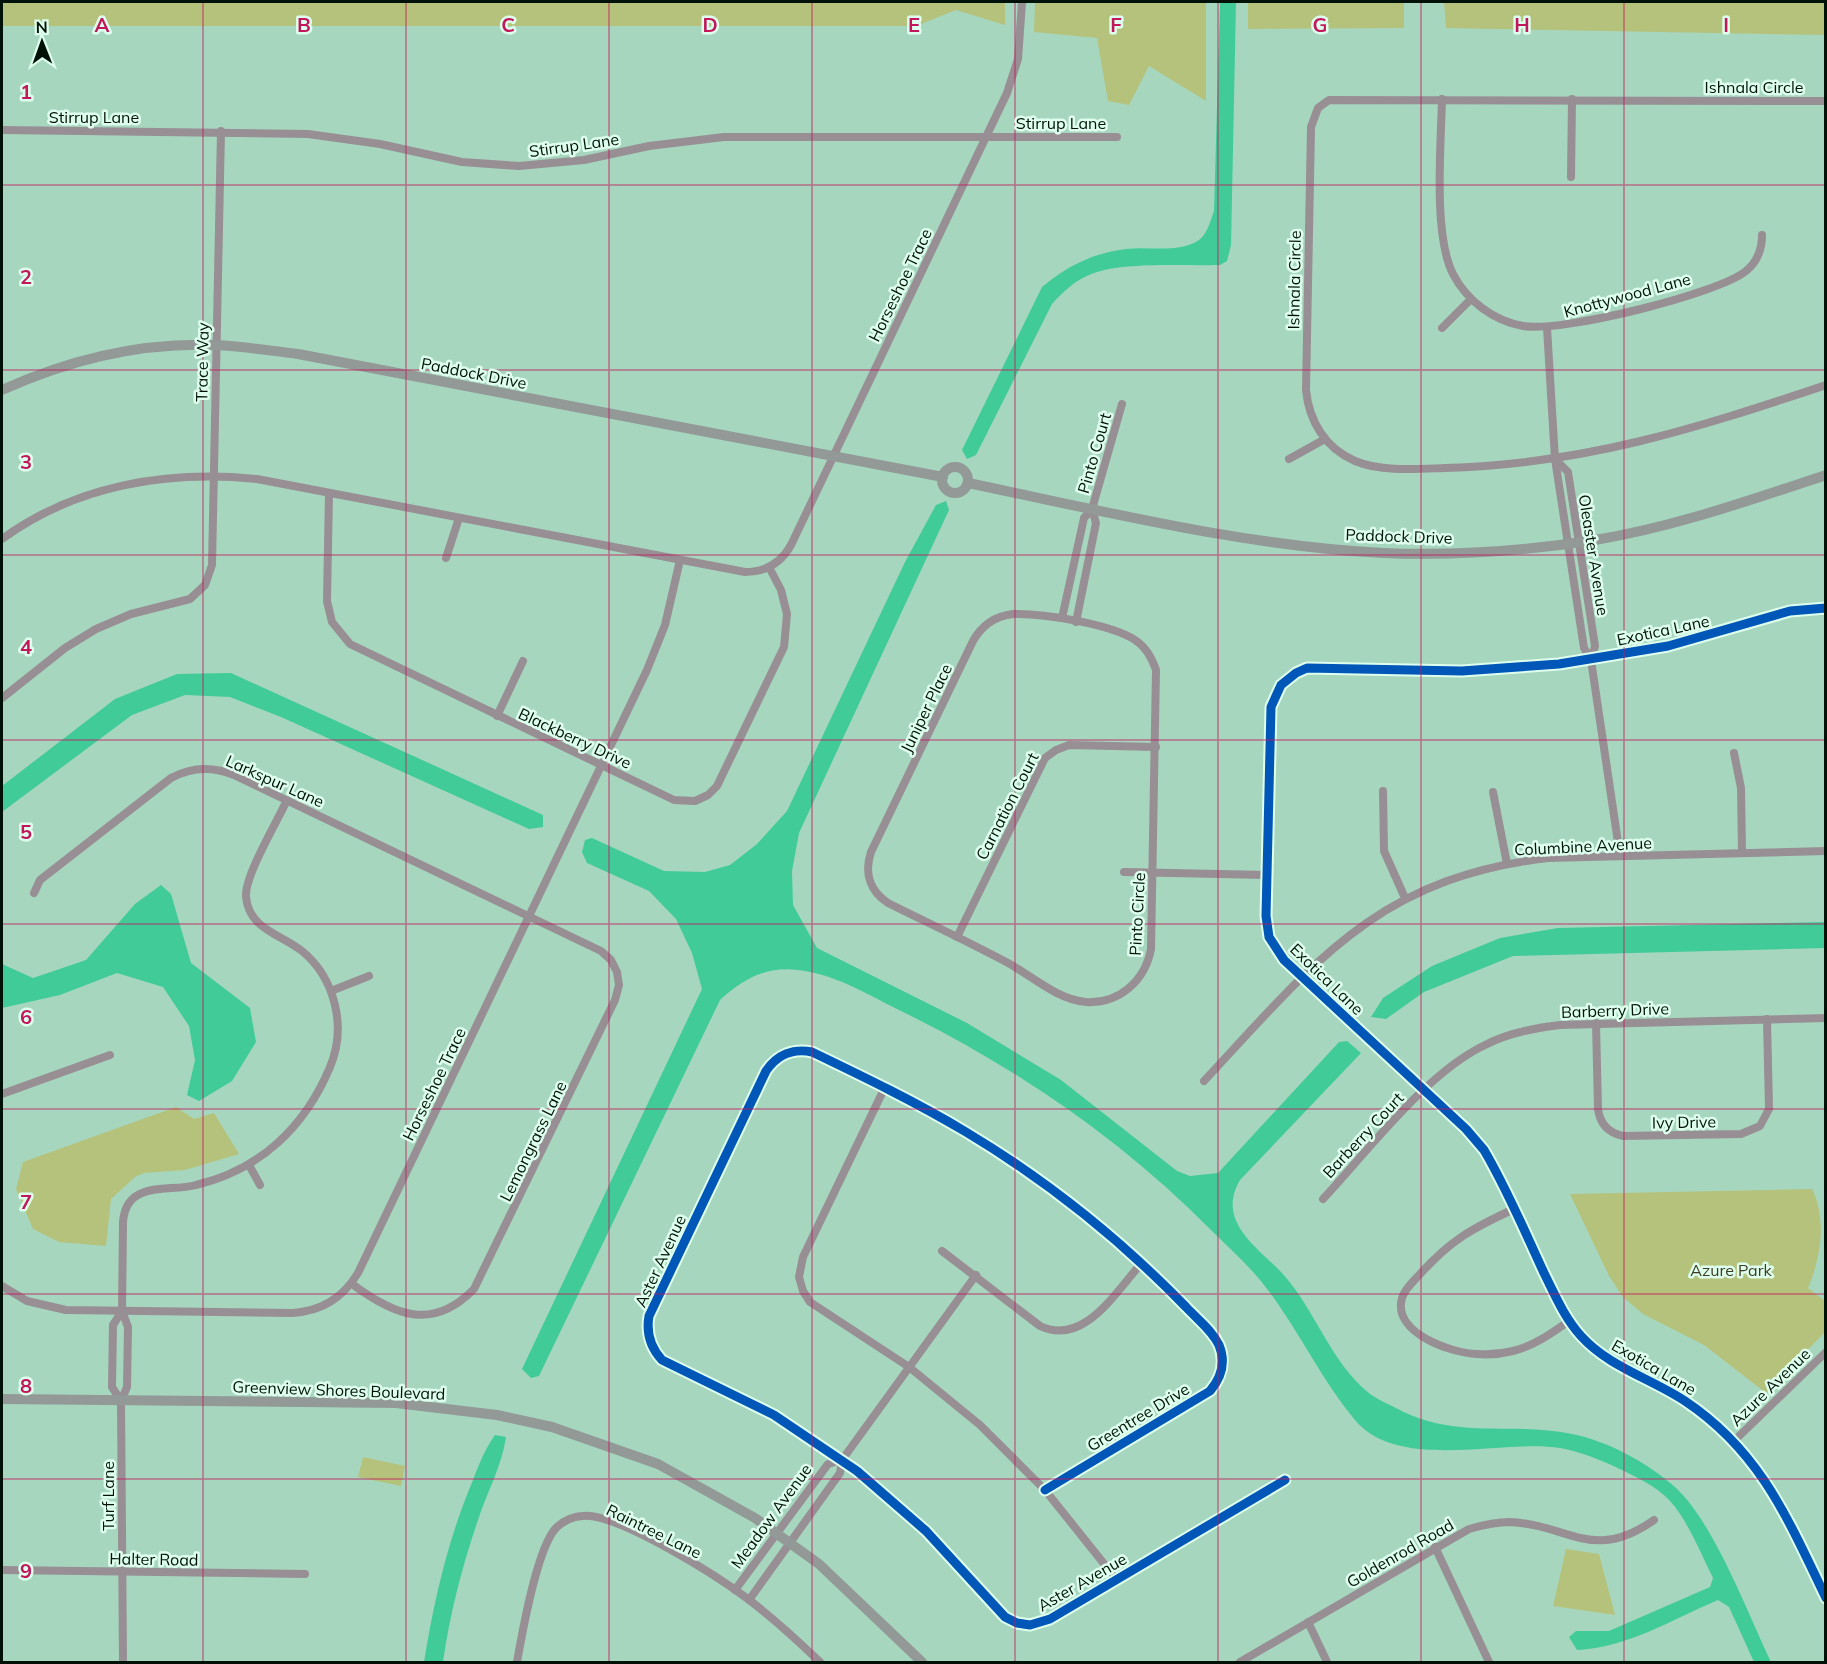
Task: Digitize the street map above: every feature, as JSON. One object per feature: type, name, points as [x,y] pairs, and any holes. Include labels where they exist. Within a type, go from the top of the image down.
[{"type":"street","name":"Horseshoe Trace","points":[[770,567],[788,551],[1007,93],[1018,58],[1022,2]]},
{"type":"street","name":"Ishnala Circle","points":[[1826,101],[1336,99],[1323,104],[1312,120],[1306,390],[1311,416],[1325,439],[1344,456],[1381,467],[1475,467],[1555,459],[1678,433],[1826,385]]},
{"type":"street","name":"Knottywood Lane","points":[[1442,99],[1441,233],[1453,275],[1471,298],[1507,322],[1547,328],[1644,308],[1733,279],[1756,259],[1762,235]]},
{"type":"street","points":[[1571,177],[1572,99]]},
{"type":"street","name":"Stirrup Lane","points":[[2,130],[221,131],[335,137],[462,162],[519,166],[584,160],[648,147],[724,137],[1117,137]]},
{"type":"street","name":"Trace Way","points":[[2,698],[65,648],[96,629],[131,614],[184,602],[201,590],[208,579],[212,565],[221,131]]},
{"type":"street","points":[[1442,328],[1471,298]]},
{"type":"street","name":"Oleaster Avenue","points":[[1547,328],[1555,459],[1574,542],[1584,648],[1591,660],[1620,856]]},
{"type":"street","name":"Paddock Drive","points":[[2,390],[56,368],[121,352],[216,345],[298,354],[943,477]]},
{"type":"street","name":"Pinto Court","points":[[1092,509],[1122,404]]},
{"type":"street","points":[[1289,459],[1325,439]]},
{"type":"street","points":[[959,468],[965,472],[968,483],[959,492],[950,492],[944,486],[943,477],[947,470],[959,468]]},
{"type":"street","points":[[2,539],[48,511],[106,489],[159,478],[214,475],[256,479],[745,573],[770,567]]},
{"type":"street","name":"Paddock Drive","points":[[968,483],[1092,509],[1270,541],[1338,550],[1384,553],[1476,552],[1574,542],[1685,520],[1826,475]]},
{"type":"street","name":"Blackberry Drive","points":[[329,493],[327,601],[330,615],[340,634],[359,650],[601,766],[682,802],[702,799],[717,786],[783,647],[787,627],[786,607],[770,567]]},
{"type":"street","points":[[1062,618],[1084,518],[1092,509]]},
{"type":"street","points":[[1076,622],[1096,523],[1092,509]]},
{"type":"street","points":[[446,558],[459,518]]},
{"type":"street","name":"Horseshoe Trace","points":[[2,1286],[27,1301],[50,1308],[122,1311],[304,1312],[327,1305],[351,1284],[656,651],[672,599],[680,560]]},
{"type":"street","name":"Exotica Lane","points":[[1826,608],[1790,612],[1677,643],[1591,660],[1462,671],[1320,667],[1307,668],[1290,676],[1278,690],[1271,707],[1266,916],[1269,937],[1279,955],[1424,1090],[1484,1150],[1569,1321],[1596,1350],[1623,1368],[1683,1400],[1734,1441],[1766,1480],[1779,1501],[1826,1598]]},
{"type":"street","name":"Juniper Place","points":[[869,879],[868,865],[871,852],[976,635],[995,619],[1007,615],[1062,618]]},
{"type":"street","name":"Pinto Circle","points":[[869,879],[874,891],[883,900],[1072,999],[1093,1002],[1107,1000],[1132,986],[1148,963],[1152,942],[1157,676],[1148,653],[1135,640],[1124,634],[1062,618]]},
{"type":"street","points":[[497,716],[523,661]]},
{"type":"street","name":"Carnation Court","points":[[957,937],[1045,758],[1069,745],[1156,747]]},
{"type":"street","points":[[1734,753],[1741,788],[1742,853]]},
{"type":"street","name":"Larkspur Lane","points":[[34,893],[40,880],[165,782],[184,772],[198,769],[220,770],[529,916]]},
{"type":"street","points":[[1383,791],[1384,851],[1405,898]]},
{"type":"street","points":[[1493,792],[1507,864]]},
{"type":"street","points":[[122,1311],[123,1222],[128,1204],[137,1195],[148,1190],[192,1186],[213,1181],[249,1165],[272,1149],[298,1123],[318,1093],[331,1066],[338,1030],[331,991],[307,955],[262,927],[248,906],[246,893],[249,879],[287,800]]},
{"type":"street","name":"Columbine Avenue","points":[[1204,1081],[1302,977],[1357,927],[1405,898],[1453,878],[1507,864],[1548,858],[1826,851]]},
{"type":"street","points":[[1125,872],[1267,875]]},
{"type":"street","name":"Lemongrass Lane","points":[[351,1284],[385,1308],[421,1316],[456,1305],[474,1289],[487,1268],[615,1000],[619,985],[615,966],[601,951],[529,916]]},
{"type":"street","points":[[331,991],[369,976]]},
{"type":"street","name":"Barberry Drive","points":[[1424,1090],[1452,1065],[1499,1039],[1536,1028],[1596,1023],[1826,1018]]},
{"type":"street","name":"Ivy Drive","points":[[1596,1023],[1598,1109],[1602,1122],[1611,1132],[1623,1137],[1741,1134],[1760,1126],[1769,1109],[1767,1019]]},
{"type":"street","name":"Aster Avenue","points":[[1221,1353],[1212,1335],[1141,1264],[1028,1172],[967,1132],[885,1087],[812,1052],[792,1051],[774,1061],[766,1071],[648,1323],[650,1343],[662,1360],[765,1410],[842,1460],[926,1531],[1000,1612],[1011,1620],[1030,1625],[1044,1622],[1285,1480]]},
{"type":"street","points":[[2,1094],[110,1055]]},
{"type":"street","points":[[885,1087],[803,1257],[800,1278],[806,1297],[815,1307],[909,1367],[980,1425],[1045,1490],[1117,1580]]},
{"type":"street","name":"Barberry Court","points":[[1323,1199],[1424,1090]]},
{"type":"street","points":[[249,1165],[260,1185]]},
{"type":"street","points":[[1514,1209],[1470,1230],[1443,1250],[1405,1291],[1401,1304],[1405,1320],[1434,1343],[1455,1351],[1478,1354],[1501,1354],[1524,1348],[1569,1321]]},
{"type":"street","points":[[942,1251],[1040,1326],[1053,1331],[1067,1331],[1086,1323],[1141,1264]]},
{"type":"street","name":"Meadow Avenue","points":[[749,1600],[840,1473],[842,1460],[976,1275]]},
{"type":"street","name":"Turf Lane","points":[[121,1401],[112,1387],[113,1325],[122,1311]]},
{"type":"street","name":"Turf Lane","points":[[122,1311],[128,1327],[127,1387],[121,1401],[123,1662]]},
{"type":"street","name":"Azure Avenue","points":[[1734,1441],[1826,1352]]},
{"type":"street","name":"Greentree Drive","points":[[1045,1490],[1204,1395],[1214,1386],[1220,1374],[1221,1353]]},
{"type":"street","name":"Greenview Shores Boulevard","points":[[2,1399],[396,1403],[497,1415],[552,1427],[658,1464],[708,1490],[778,1533],[850,1591],[922,1662]]},
{"type":"street","name":"Meadow Avenue","points":[[735,1590],[828,1464],[842,1460]]},
{"type":"street","name":"Raintree Lane","points":[[517,1662],[530,1602],[547,1543],[558,1526],[570,1519],[593,1516],[626,1529],[690,1561],[749,1600],[820,1662]]},
{"type":"street","name":"Goldenrod Road","points":[[1240,1662],[1469,1529],[1497,1522],[1527,1525],[1595,1541],[1628,1536],[1654,1520]]},
{"type":"street","points":[[1435,1547],[1489,1662]]},
{"type":"street","name":"Halter Road","points":[[2,1570],[305,1574]]},
{"type":"street","points":[[1308,1622],[1327,1662]]},
{"type":"green space","points":[[2,2],[1005,2],[1005,25],[956,10],[916,26],[2,26]]},
{"type":"green space","points":[[1035,2],[1206,2],[1206,101],[1149,66],[1129,105],[1108,101],[1097,38],[1034,32]]},
{"type":"green space","points":[[1248,2],[1404,2],[1404,28],[1248,29]]},
{"type":"green space","points":[[1444,2],[1825,2],[1825,35],[1446,28]]},
{"type":"green space","points":[[176,1107],[194,1119],[214,1113],[239,1154],[185,1170],[144,1173],[135,1177],[111,1199],[106,1246],[59,1242],[33,1229],[16,1189],[23,1162]]},
{"type":"green space","name":"Azure Park","points":[[1812,1189],[1820,1213],[1821,1226],[1819,1251],[1808,1288],[1825,1301],[1825,1332],[1766,1393],[1704,1345],[1643,1314],[1623,1297],[1609,1276],[1570,1194]]},
{"type":"green space","points":[[363,1457],[405,1466],[401,1486],[358,1477]]},
{"type":"green space","points":[[1566,1549],[1599,1554],[1615,1615],[1553,1606]]},
{"type":"shaded area","points":[[1220,2],[1236,2],[1231,245],[1227,261],[1220,265],[1153,265],[1117,268],[1089,275],[1073,284],[1052,304],[976,455],[967,459],[962,450],[1042,287],[1071,267],[1092,257],[1134,248],[1179,247],[1196,242],[1205,232],[1214,211]]},
{"type":"shaded area","points":[[946,501],[949,510],[799,833],[792,871],[793,905],[817,948],[967,1023],[1061,1080],[1177,1171],[1190,1176],[1218,1173],[1339,1042],[1347,1041],[1361,1053],[1240,1180],[1234,1195],[1233,1208],[1242,1232],[1294,1287],[1344,1367],[1376,1398],[1417,1417],[1439,1424],[1549,1431],[1586,1437],[1627,1454],[1665,1479],[1676,1488],[1704,1523],[1729,1570],[1771,1662],[1754,1662],[1729,1607],[1718,1600],[1632,1638],[1596,1648],[1577,1650],[1569,1637],[1576,1631],[1609,1631],[1710,1587],[1713,1578],[1696,1541],[1681,1515],[1664,1495],[1624,1471],[1593,1457],[1560,1448],[1536,1446],[1423,1449],[1397,1445],[1374,1436],[1355,1420],[1342,1403],[1285,1314],[1255,1274],[1177,1197],[1140,1165],[1064,1106],[983,1055],[861,991],[811,972],[786,969],[765,972],[746,980],[720,1000],[539,1376],[531,1378],[522,1369],[702,989],[692,953],[676,919],[649,891],[587,863],[582,852],[585,840],[592,838],[664,871],[705,872],[730,865],[757,844],[787,811],[905,562],[936,505]]},
{"type":"shaded area","points":[[231,673],[543,815],[543,827],[529,829],[281,717],[230,697],[185,695],[132,715],[2,812],[2,786],[115,699],[177,674]]},
{"type":"shaded area","points":[[161,885],[171,894],[191,963],[250,1008],[256,1042],[232,1081],[199,1101],[187,1095],[195,1060],[189,1026],[163,987],[117,973],[60,995],[2,1008],[2,964],[33,978],[86,960],[135,904]]},
{"type":"shaded area","points":[[1825,922],[1825,948],[1513,956],[1424,992],[1386,1019],[1371,1017],[1383,998],[1432,966],[1500,938],[1558,928]]},
{"type":"shaded area","points":[[495,1435],[506,1437],[504,1448],[462,1573],[443,1662],[424,1662],[437,1593],[449,1547],[464,1502],[485,1451]]},
{"type":"cycle path","points":[[1826,608],[1790,611],[1668,646],[1559,664],[1462,671],[1307,668],[1296,673],[1281,685],[1271,707],[1266,916],[1269,937],[1284,960],[1466,1129],[1484,1150],[1508,1195],[1556,1298],[1581,1336],[1604,1356],[1685,1401],[1711,1421],[1753,1464],[1784,1514],[1826,1598]]},
{"type":"cycle path","points":[[1045,1490],[1210,1391],[1220,1375],[1222,1364],[1221,1351],[1216,1340],[1161,1282],[1109,1235],[1054,1191],[996,1151],[928,1110],[812,1052],[798,1051],[780,1057],[766,1071],[649,1316],[650,1340],[662,1360],[774,1415],[857,1471],[926,1531],[1005,1617],[1017,1623],[1030,1625],[1050,1619],[1285,1480]]}]
